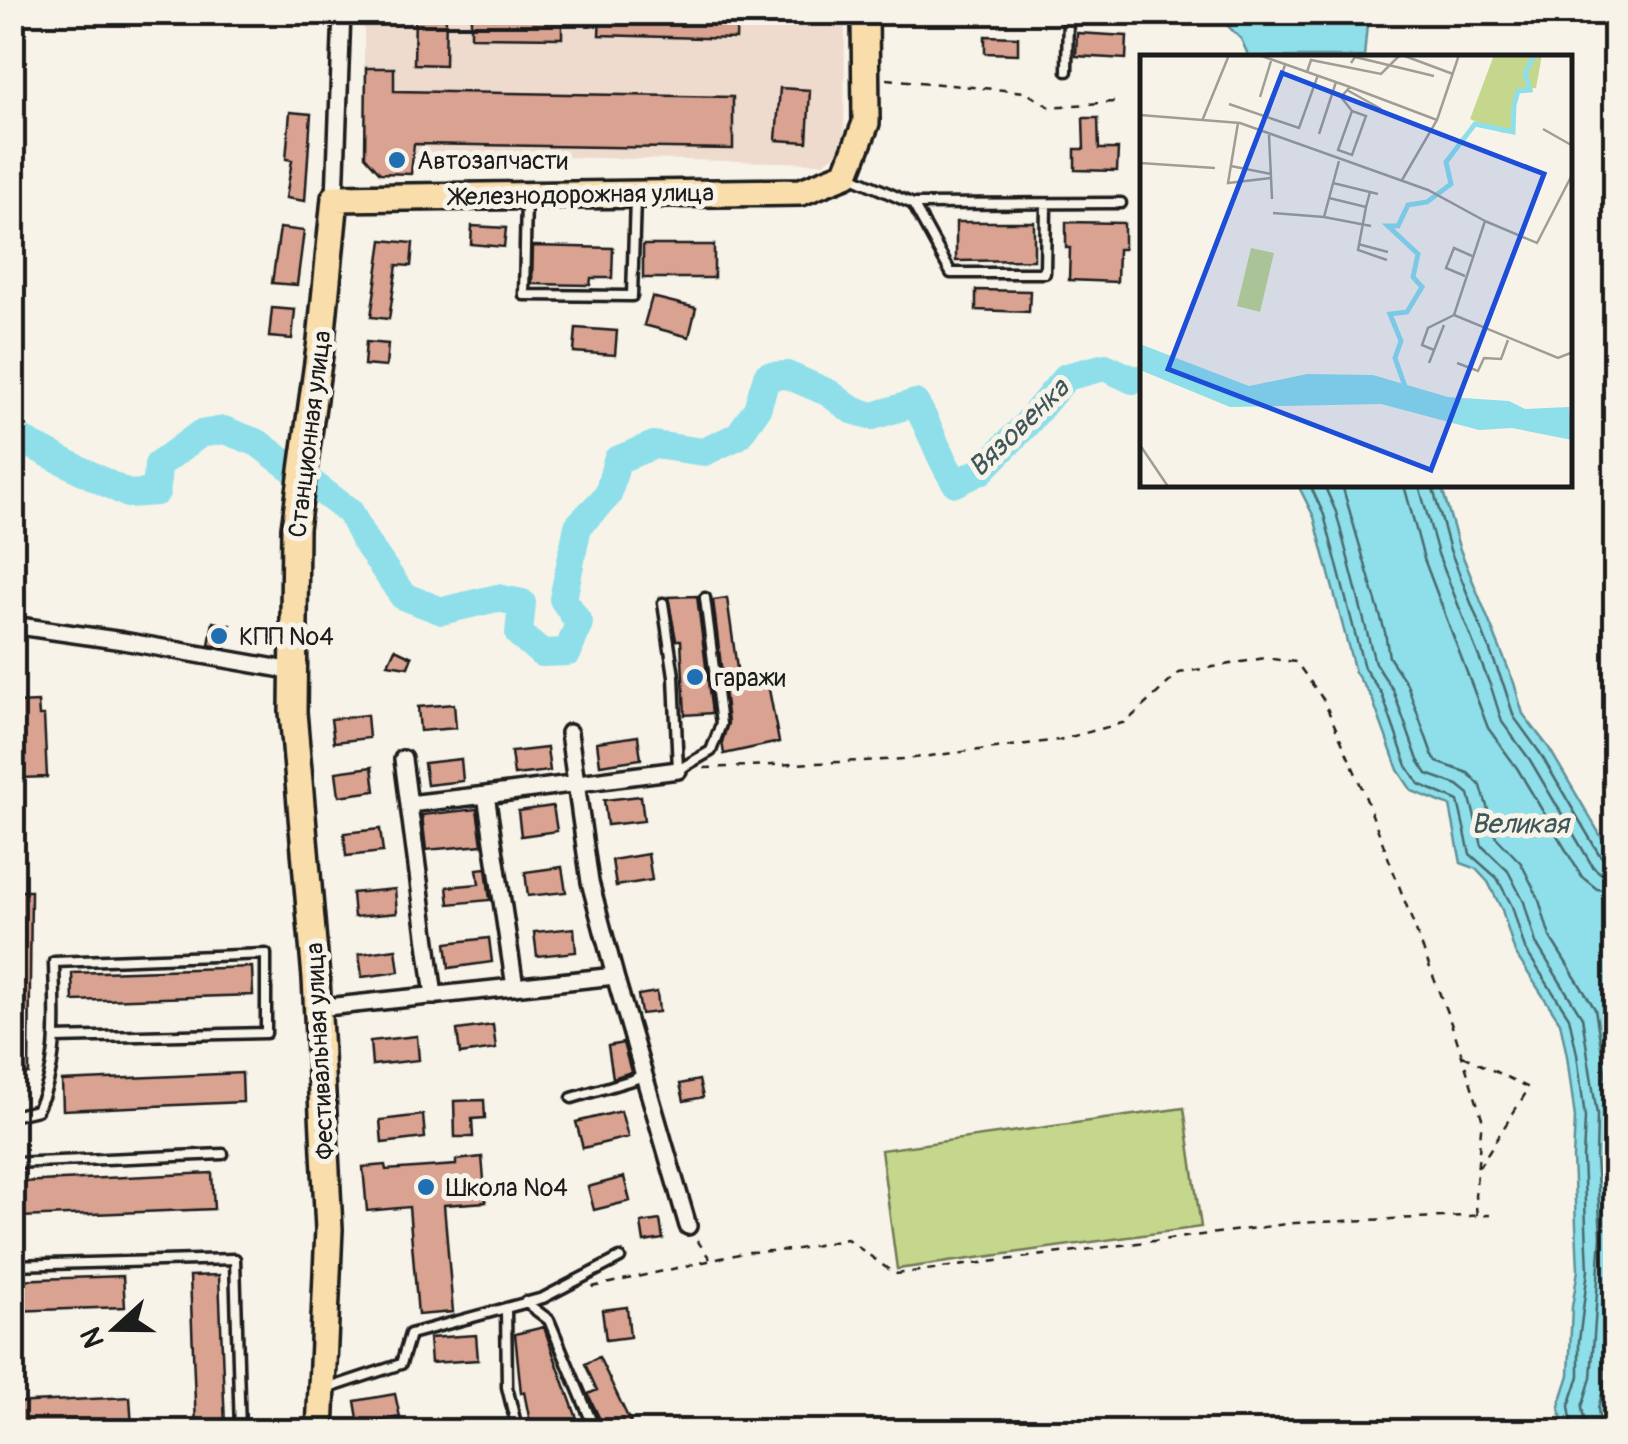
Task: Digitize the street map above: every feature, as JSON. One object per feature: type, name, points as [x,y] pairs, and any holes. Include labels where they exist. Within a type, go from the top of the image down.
[{"type":"main road","points":[[846,174],[866,123],[865,12]]},
{"type":"main road","name":"Железнодорожная улица","points":[[335,198],[800,192],[846,174]]},
{"type":"main road","name":"Станционная улица","points":[[293,671],[295,528],[321,341],[335,198]]},
{"type":"main road","name":"Фестивальная улица","points":[[293,671],[330,1229],[320,1432]]},
{"type":"street","points":[[335,198],[342,12]]},
{"type":"street","points":[[12,625],[123,640],[293,671]]},
{"type":"street","points":[[568,734],[590,882],[688,1226]]},
{"type":"street","points":[[403,760],[434,996]]},
{"type":"street","points":[[409,804],[678,770]]},
{"type":"street","points":[[486,795],[515,987]]},
{"type":"street","points":[[317,1008],[616,976]]},
{"type":"lane","points":[[1068,12],[1068,71]]},
{"type":"lane","points":[[846,174],[913,204],[1121,204]]},
{"type":"lane","points":[[526,195],[524,295],[632,296],[636,194]]},
{"type":"lane","points":[[913,204],[951,273],[1045,273],[1046,204]]},
{"type":"lane","points":[[662,604],[674,676],[678,770],[711,750],[721,724],[704,598]]},
{"type":"lane","points":[[12,1116],[37,1110],[48,1088],[55,1038],[54,962],[266,954],[266,1033],[55,1038]]},
{"type":"lane","points":[[572,1098],[644,1073]]},
{"type":"lane","points":[[12,1163],[223,1154]]},
{"type":"lane","points":[[321,1391],[401,1364],[410,1334],[543,1298],[620,1258]]},
{"type":"lane","points":[[12,1265],[235,1259],[240,1431],[231,1432]]},
{"type":"lane","points":[[525,1302],[548,1320],[596,1432]]},
{"type":"lane","points":[[506,1308],[506,1388],[518,1432]]},
{"type":"path","points":[[866,76],[1025,92],[1050,107],[1114,102]]},
{"type":"path","points":[[678,770],[906,759],[1059,740],[1126,722],[1179,674],[1265,658],[1296,662],[1323,699],[1362,788],[1462,1056],[1482,1118],[1477,1216]]},
{"type":"path","points":[[1462,1056],[1529,1088],[1478,1170]]},
{"type":"path","points":[[580,1290],[748,1252],[794,1250],[847,1239],[896,1274],[1295,1223],[1490,1215]]},
{"type":"path","points":[[688,1226],[710,1260]]},
{"type":"shaded area","points":[[364,13],[845,13],[844,147],[824,163],[394,151],[395,67],[364,67]]},
{"type":"green space","points":[[1184,1108],[1201,1227],[897,1269],[881,1150]]},
{"type":"water","points":[[1228,12],[1368,13],[1364,55],[1248,55],[1241,39],[1226,24]]},
{"type":"water","name":"Великая","points":[[1300,488],[1442,488],[1459,547],[1523,714],[1549,748],[1615,860],[1615,1431],[1564,1431],[1559,1406],[1569,1375],[1578,1270],[1575,1118],[1560,1022],[1515,953],[1502,910],[1488,882],[1475,868],[1461,863],[1450,806],[1412,791],[1398,770],[1372,698],[1355,672],[1314,517]]},
{"type":"building","points":[[415,12],[446,12],[445,65],[414,64]]},
{"type":"building","points":[[471,12],[562,12],[562,38],[471,37]]},
{"type":"building","points":[[600,12],[737,12],[736,39],[599,35]]},
{"type":"building","points":[[1077,33],[1127,36],[1126,59],[1076,56]]},
{"type":"building","points":[[985,36],[1018,37],[1018,54],[985,53]]},
{"type":"building","points":[[366,68],[394,68],[394,91],[733,97],[733,149],[414,144],[411,174],[380,173],[365,156]]},
{"type":"building","points":[[780,88],[810,90],[807,142],[776,140]]},
{"type":"building","points":[[290,112],[311,114],[305,201],[286,198],[292,160],[286,159]]},
{"type":"building","points":[[1083,118],[1098,118],[1099,149],[1118,149],[1117,171],[1075,170],[1075,149],[1084,149]]},
{"type":"building","points":[[956,222],[1034,222],[1034,260],[956,261]]},
{"type":"building","points":[[1066,222],[1124,223],[1124,249],[1118,249],[1117,282],[1069,280]]},
{"type":"building","points":[[472,226],[506,228],[504,247],[471,244]]},
{"type":"building","points":[[280,228],[304,231],[297,285],[272,283]]},
{"type":"building","points":[[382,240],[413,243],[411,266],[397,265],[389,319],[371,317]]},
{"type":"building","points":[[643,245],[714,245],[714,278],[643,278]]},
{"type":"building","points":[[533,246],[613,248],[612,278],[591,278],[590,285],[532,284]]},
{"type":"building","points":[[976,290],[1030,291],[1029,312],[976,310]]},
{"type":"building","points":[[652,297],[696,308],[689,337],[644,325]]},
{"type":"building","points":[[272,308],[295,310],[292,339],[269,337]]},
{"type":"building","points":[[576,328],[617,331],[615,355],[574,352]]},
{"type":"building","points":[[366,342],[388,344],[386,367],[364,365]]},
{"type":"building","name":"гаражи","points":[[697,596],[712,713],[685,715],[681,640],[676,640],[668,597]]},
{"type":"building","points":[[727,598],[740,690],[768,684],[779,742],[724,754],[722,742],[728,723],[713,600]]},
{"type":"building","name":"КПП №4","points":[[213,622],[230,625],[226,648],[209,645]]},
{"type":"building","points":[[395,649],[412,657],[408,667],[388,664]]},
{"type":"building","points":[[38,702],[39,716],[44,716],[47,777],[20,778],[16,703]]},
{"type":"building","points":[[454,704],[456,728],[420,731],[418,707]]},
{"type":"building","points":[[367,715],[369,738],[334,742],[331,719]]},
{"type":"building","points":[[638,736],[641,759],[600,765],[597,742]]},
{"type":"building","points":[[547,748],[550,771],[514,775],[511,752]]},
{"type":"building","points":[[461,759],[463,781],[427,785],[424,763]]},
{"type":"building","points":[[372,767],[375,791],[339,796],[336,772]]},
{"type":"building","points":[[641,796],[644,821],[607,825],[604,800]]},
{"type":"building","points":[[553,806],[557,831],[521,836],[518,811]]},
{"type":"building","points":[[477,809],[482,845],[426,850],[422,815]]},
{"type":"building","points":[[380,829],[383,852],[346,856],[344,833]]},
{"type":"building","points":[[648,854],[652,880],[616,886],[612,860]]},
{"type":"building","points":[[562,867],[566,892],[528,896],[525,872]]},
{"type":"building","points":[[486,868],[490,900],[449,904],[447,887],[479,884],[477,869]]},
{"type":"building","points":[[395,889],[397,913],[354,917],[352,893]]},
{"type":"building","points":[[12,891],[31,891],[29,1074],[12,1074]]},
{"type":"building","points":[[574,928],[576,952],[537,956],[534,932]]},
{"type":"building","points":[[489,938],[492,962],[449,968],[446,943]]},
{"type":"building","points":[[396,949],[399,972],[362,977],[359,954]]},
{"type":"building","points":[[252,967],[253,995],[73,1001],[72,973]]},
{"type":"building","points":[[657,992],[659,1012],[641,1014],[638,995]]},
{"type":"building","points":[[493,1025],[496,1049],[460,1054],[457,1030]]},
{"type":"building","points":[[417,1036],[419,1060],[372,1065],[370,1041]]},
{"type":"building","points":[[623,1043],[631,1072],[613,1078],[608,1046]]},
{"type":"building","points":[[242,1073],[243,1102],[63,1110],[62,1081]]},
{"type":"building","points":[[699,1080],[703,1097],[684,1101],[680,1084]]},
{"type":"building","points":[[484,1100],[485,1118],[472,1119],[473,1137],[455,1137],[454,1101]]},
{"type":"building","points":[[621,1111],[628,1137],[583,1148],[576,1122]]},
{"type":"building","points":[[423,1115],[425,1138],[382,1143],[380,1120]]},
{"type":"building","points":[[482,1157],[486,1202],[444,1205],[453,1312],[418,1315],[409,1207],[367,1211],[363,1167],[385,1165],[386,1170],[456,1165],[456,1160]]},
{"type":"building","points":[[212,1173],[214,1209],[20,1217],[19,1182]]},
{"type":"building","points":[[624,1177],[630,1201],[594,1210],[588,1187]]},
{"type":"building","points":[[660,1220],[663,1239],[644,1242],[641,1223]]},
{"type":"building","points":[[219,1275],[225,1426],[196,1427],[190,1276]]},
{"type":"building","points":[[123,1276],[125,1307],[12,1311],[12,1280]]},
{"type":"building","points":[[627,1307],[630,1337],[606,1340],[602,1310]]},
{"type":"building","points":[[544,1327],[582,1432],[532,1432],[524,1392],[521,1393],[515,1334]]},
{"type":"building","points":[[476,1335],[478,1360],[431,1363],[429,1338]]},
{"type":"building","points":[[599,1357],[635,1432],[621,1432],[617,1424],[605,1430],[588,1394],[597,1390],[585,1364]]},
{"type":"building","points":[[395,1394],[400,1417],[359,1425],[355,1401]]},
{"type":"building","points":[[130,1397],[132,1428],[12,1432],[12,1403]]},
{"type":"waterway","name":"Вязовенка","points":[[12,435],[128,494],[156,492],[158,465],[200,434],[224,430],[258,443],[350,512],[403,596],[442,611],[497,598],[522,603],[519,634],[541,653],[568,652],[579,623],[563,599],[578,526],[608,495],[617,460],[654,445],[704,452],[738,436],[757,409],[767,376],[787,375],[829,393],[852,410],[873,416],[915,403],[956,483],[981,471],[1066,377],[1105,367],[1133,380],[1140,379]]},
{"type":"place","name":"Автозапчасти","points":[[397,160]]},
{"type":"place","name":"КПП №4","points":[[219,636]]},
{"type":"place","name":"гаражи","points":[[695,677]]},
{"type":"place","name":"Школа №4","points":[[426,1187]]}]
